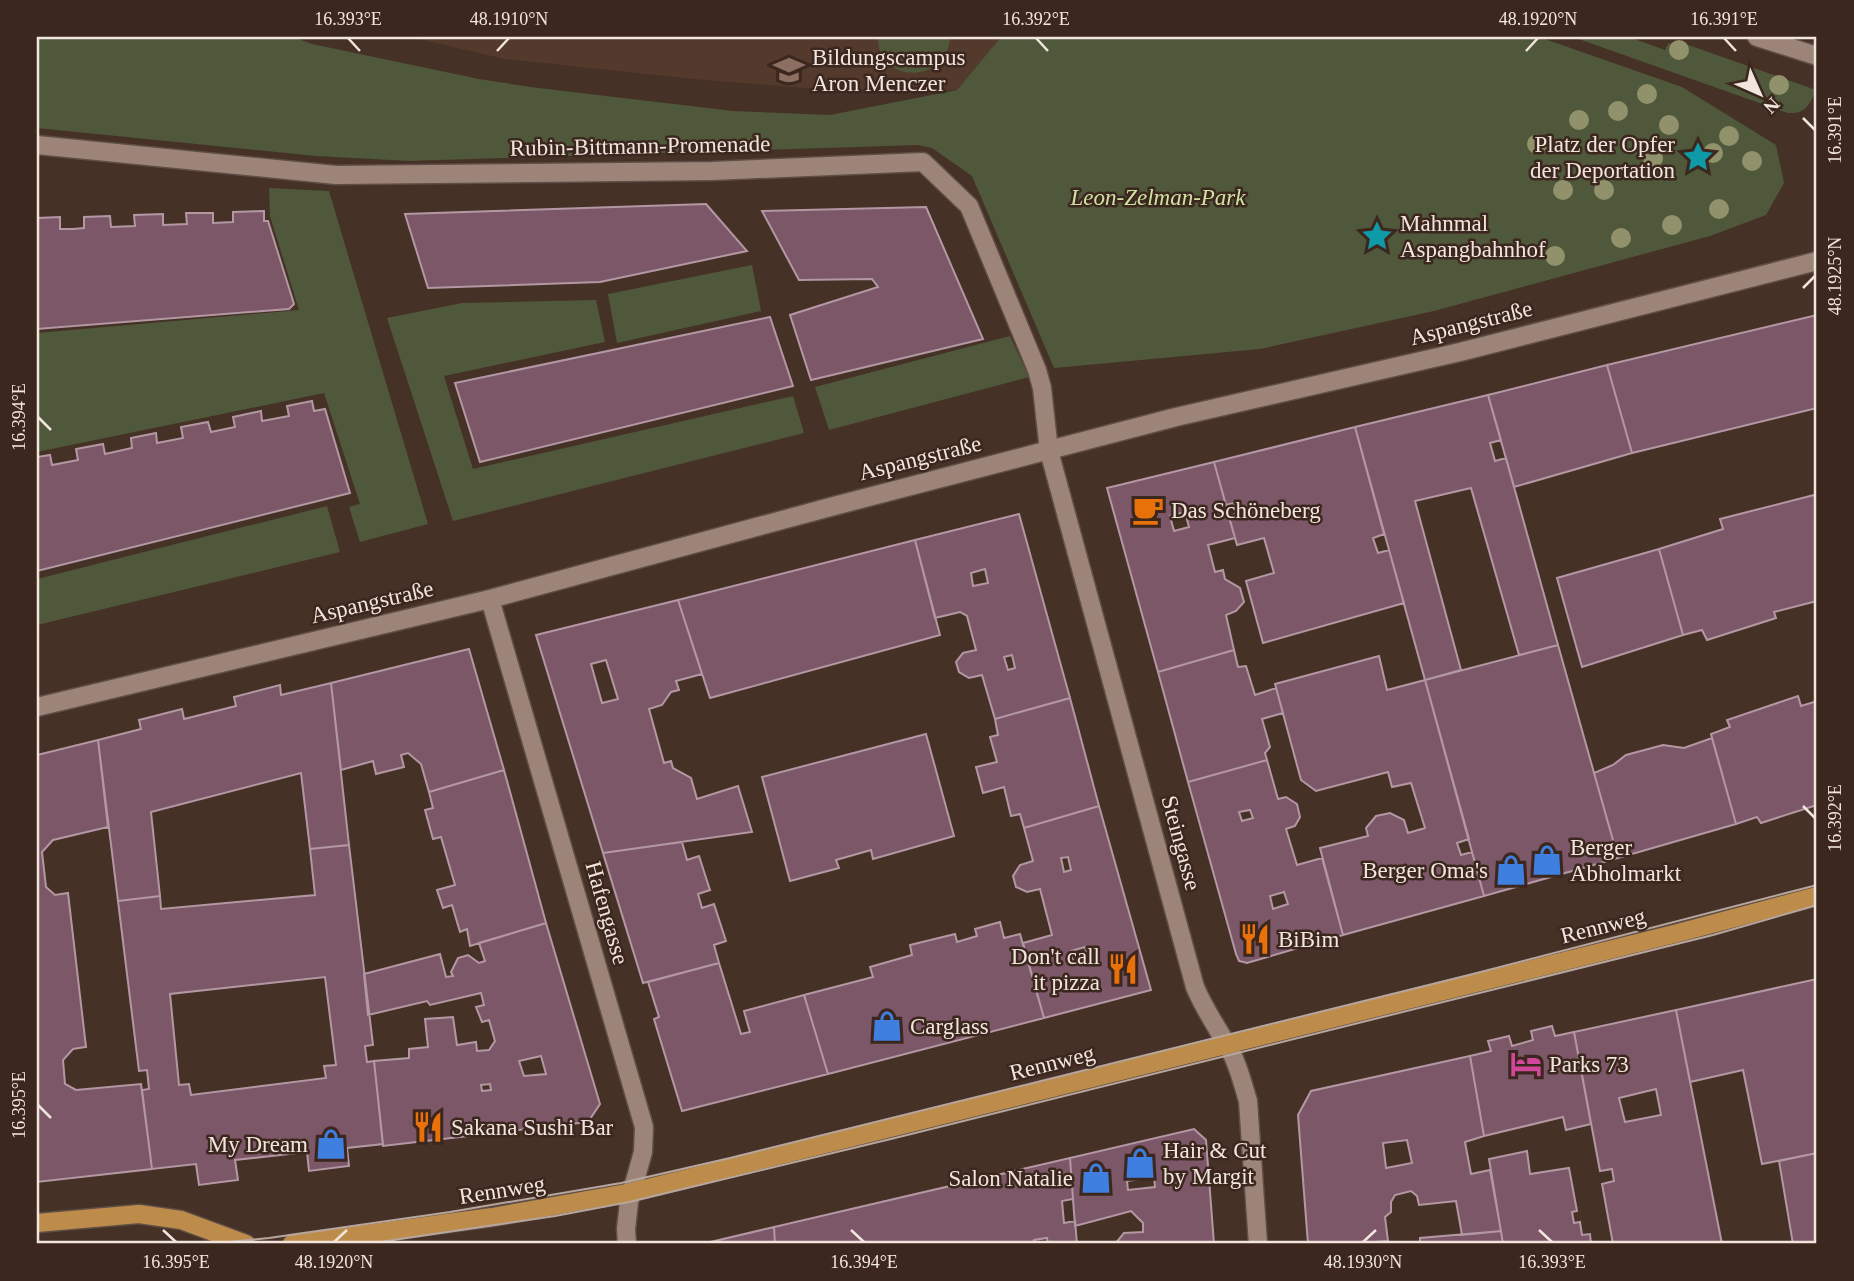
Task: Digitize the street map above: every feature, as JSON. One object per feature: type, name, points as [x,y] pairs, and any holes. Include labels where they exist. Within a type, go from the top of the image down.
[{"type":"main road","name":"Rennweg","points":[[292,1244],[492,1217],[632,1192],[1227,1046],[1817,896]]},
{"type":"main road","points":[[37,1223],[139,1214],[181,1220],[246,1244]]},
{"type":"street","points":[[1758,37],[1817,56]]},
{"type":"street","name":"Rubin-Bittmann-Promenade","points":[[37,145],[336,175],[712,171],[923,162],[969,206],[1037,370],[1042,388],[1049,451]]},
{"type":"street","name":"Aspangstraße","points":[[37,707],[490,599],[821,509],[1177,417],[1460,352],[1817,261]]},
{"type":"street","name":"Steingasse","points":[[1049,451],[1195,987],[1232,1054],[1248,1101],[1258,1244]]},
{"type":"street","name":"Hafengasse","points":[[490,599],[644,1127],[643,1152],[626,1228],[627,1244]]},
{"type":"shaded area","name":"Bildungscampus Aron Menczer","points":[[411,37],[1001,37],[957,90],[820,89],[705,80],[505,59]]},
{"type":"green space","name":"Leon-Zelman-Park","points":[[37,37],[293,37],[312,44],[530,87],[733,111],[830,115],[957,90],[1001,37],[1539,37],[1682,87],[1776,145],[1784,183],[1766,215],[1710,236],[1434,311],[1260,349],[1054,368],[972,176],[932,148],[918,145],[409,161],[316,156],[37,128]]},
{"type":"green space","points":[[878,37],[950,37],[946,53],[937,64],[925,71],[912,73],[899,70],[888,63],[880,52]]},
{"type":"green space","points":[[1573,37],[1629,37],[1665,50],[1668,44],[1677,41],[1816,90],[1806,108],[1788,113]]},
{"type":"green space","points":[[269,188],[329,191],[428,524],[360,542],[349,507],[360,504],[324,393],[37,452],[37,333],[299,310],[270,216]]},
{"type":"green space","points":[[752,265],[761,311],[617,343],[608,294]]},
{"type":"green space","points":[[596,300],[605,342],[444,376],[473,469],[793,396],[804,433],[453,521],[387,318],[462,303]]},
{"type":"green space","points":[[1010,336],[1029,377],[829,430],[815,387]]},
{"type":"green space","points":[[327,506],[340,552],[37,625],[37,579]]},
{"type":"building","points":[[706,204],[747,251],[600,282],[428,288],[405,214]]},
{"type":"building","points":[[926,207],[983,339],[811,380],[790,315],[878,287],[872,279],[799,280],[762,211]]},
{"type":"building","points":[[264,211],[264,221],[268,221],[294,304],[289,309],[37,329],[37,218],[60,217],[60,229],[73,229],[84,228],[84,217],[110,216],[111,227],[135,226],[134,215],[163,214],[163,225],[187,224],[186,213],[213,213],[213,223],[233,222],[233,212]]},
{"type":"building","points":[[1817,315],[1817,408],[1632,453],[1607,365]]},
{"type":"building","points":[[770,317],[793,386],[480,462],[455,383]]},
{"type":"building","points":[[1607,365],[1632,453],[1514,487],[1488,395]]},
{"type":"building","points":[[1488,395],[1501,440],[1490,443],[1495,461],[1506,458],[1558,645],[1519,655],[1471,488],[1415,501],[1461,670],[1425,680],[1355,427]]},
{"type":"building","points":[[312,401],[314,411],[325,409],[350,493],[37,571],[37,457],[50,455],[52,465],[78,460],[76,449],[103,444],[105,454],[132,448],[131,438],[156,433],[157,443],[183,438],[181,427],[208,422],[211,432],[235,427],[233,417],[261,411],[262,421],[289,416],[287,406]]},
{"type":"building","points":[[1355,427],[1384,534],[1373,538],[1378,553],[1389,550],[1404,603],[1263,643],[1246,581],[1274,573],[1264,538],[1237,545],[1229,517],[1237,513],[1234,503],[1226,505],[1214,462]]},
{"type":"building","points":[[1214,462],[1235,538],[1208,545],[1215,572],[1223,570],[1225,579],[1240,588],[1244,602],[1236,611],[1226,615],[1234,650],[1158,672],[1107,488]],"holes":[[[1185,512],[1189,527],[1174,531],[1170,516]]]},
{"type":"building","points":[[1814,495],[1817,503],[1817,601],[1774,612],[1776,618],[1707,640],[1702,630],[1683,635],[1659,549],[1723,529],[1720,519]]},
{"type":"building","points":[[1019,514],[1070,698],[995,719],[982,675],[969,678],[959,672],[956,662],[963,653],[976,650],[967,616],[960,612],[935,618],[915,540]],"holes":[[[985,569],[988,583],[973,586],[971,573]],[[1012,655],[1015,668],[1008,670],[1004,657]]]},
{"type":"building","points":[[915,540],[940,635],[710,698],[678,600]]},
{"type":"building","points":[[1659,549],[1683,635],[1582,667],[1557,578]]},
{"type":"building","points":[[678,600],[702,674],[676,681],[679,690],[671,692],[662,705],[649,709],[664,763],[671,761],[673,768],[691,778],[697,799],[738,786],[752,832],[603,853],[536,635]],"holes":[[[606,660],[618,699],[602,703],[591,664]]]},
{"type":"building","points":[[1558,645],[1618,858],[1484,896],[1425,680]]},
{"type":"building","points":[[469,649],[504,770],[429,792],[421,764],[408,753],[401,755],[404,767],[376,774],[373,761],[341,770],[331,683]]},
{"type":"building","points":[[1234,650],[1238,667],[1246,666],[1255,695],[1276,688],[1283,713],[1262,719],[1270,747],[1265,753],[1267,760],[1188,782],[1158,672]]},
{"type":"building","points":[[1379,656],[1387,690],[1425,680],[1469,839],[1457,843],[1461,855],[1472,852],[1484,896],[1343,935],[1320,848],[1368,836],[1366,828],[1376,816],[1390,813],[1404,820],[1408,833],[1425,828],[1411,783],[1392,787],[1388,772],[1316,791],[1301,780],[1275,684]]},
{"type":"building","points":[[331,683],[349,845],[310,849],[301,773],[151,812],[160,896],[118,901],[98,740],[141,729],[139,720],[182,709],[184,719],[236,706],[234,697],[280,685],[281,695]]},
{"type":"building","points":[[1798,696],[1801,706],[1817,701],[1817,805],[1761,823],[1757,817],[1736,824],[1711,734],[1730,727],[1727,720]]},
{"type":"building","points":[[1070,698],[1099,806],[1024,828],[1020,814],[1011,816],[1004,787],[983,793],[976,767],[997,762],[990,737],[998,735],[995,719]]},
{"type":"building","points":[[926,734],[954,836],[873,859],[871,850],[836,860],[839,868],[790,881],[762,777]]},
{"type":"building","points":[[1712,738],[1736,824],[1618,858],[1594,773],[1613,765],[1626,755],[1663,745],[1684,748]]},
{"type":"building","points":[[98,740],[108,827],[53,840],[42,852],[46,887],[55,895],[68,893],[86,1047],[73,1049],[63,1060],[65,1084],[76,1090],[141,1084],[152,1169],[37,1182],[37,755]]},
{"type":"building","points":[[1267,760],[1278,799],[1286,797],[1297,804],[1300,817],[1295,826],[1286,829],[1297,865],[1322,858],[1343,935],[1247,963],[1239,961],[1188,782]],"holes":[[[1250,810],[1253,818],[1242,821],[1239,812]],[[1284,892],[1288,904],[1273,909],[1270,896]]]},
{"type":"building","points":[[504,770],[546,923],[470,946],[467,929],[460,932],[452,905],[443,908],[437,890],[455,885],[441,837],[433,839],[425,810],[433,808],[429,792]]},
{"type":"building","points":[[1099,806],[1151,990],[1044,1018],[1023,943],[1052,935],[1040,889],[1027,892],[1016,887],[1013,876],[1020,865],[1033,861],[1024,828]],"holes":[[[1068,857],[1071,870],[1064,872],[1061,858]],[[1085,947],[1088,961],[1074,965],[1071,951]]]},
{"type":"building","points":[[682,842],[687,860],[699,856],[710,890],[698,894],[702,908],[714,904],[726,941],[714,945],[719,963],[643,983],[603,853]]},
{"type":"building","points":[[349,845],[373,1045],[365,1046],[367,1062],[374,1061],[383,1144],[347,1148],[349,1166],[309,1171],[307,1152],[235,1160],[238,1180],[199,1185],[196,1164],[152,1169],[142,1090],[149,1089],[147,1070],[139,1071],[118,901],[160,896],[161,909],[315,895],[310,849]],"holes":[[[325,977],[336,1065],[324,1066],[326,1078],[191,1095],[189,1084],[179,1085],[170,994]]]},
{"type":"building","points":[[1000,922],[1004,938],[1020,934],[1044,1018],[828,1074],[804,995],[873,977],[870,967],[912,955],[910,945],[955,934],[957,942],[977,936],[975,929]]},
{"type":"building","points":[[546,923],[600,1104],[588,1122],[383,1146],[374,1061],[409,1058],[409,1049],[428,1047],[425,1019],[453,1017],[457,1045],[476,1042],[477,1051],[489,1050],[495,1041],[489,1020],[482,1022],[476,1007],[484,1005],[481,993],[430,1005],[427,1001],[368,1015],[364,974],[440,954],[446,977],[453,976],[451,972],[458,958],[468,955],[479,963],[485,961],[479,943]],"holes":[[[541,1056],[546,1074],[524,1076],[519,1061]],[[490,1084],[491,1090],[482,1091],[481,1085]]]},
{"type":"building","points":[[719,963],[741,1034],[750,1032],[744,1011],[804,995],[828,1074],[682,1111],[654,1019],[659,1017],[648,982]]},
{"type":"building","points":[[1817,979],[1817,1153],[1762,1164],[1743,1070],[1690,1082],[1676,1010]]},
{"type":"building","points":[[1676,1010],[1722,1244],[1613,1244],[1602,1184],[1614,1181],[1612,1169],[1600,1171],[1574,1032]],"holes":[[[1656,1089],[1661,1115],[1625,1122],[1619,1098]]]},
{"type":"building","points":[[1552,1026],[1555,1036],[1574,1032],[1591,1124],[1566,1130],[1563,1117],[1484,1136],[1470,1056],[1491,1051],[1488,1041],[1509,1036],[1512,1046],[1533,1040],[1531,1031]]},
{"type":"building","points":[[1470,1056],[1484,1136],[1465,1142],[1471,1174],[1490,1170],[1501,1231],[1462,1235],[1456,1201],[1419,1205],[1417,1196],[1411,1191],[1395,1195],[1391,1202],[1391,1212],[1385,1217],[1388,1241],[1308,1244],[1298,1115],[1311,1091]],"holes":[[[1407,1140],[1412,1163],[1386,1168],[1383,1143]]]},
{"type":"building","points":[[1194,1129],[1206,1140],[1214,1244],[1115,1244],[1124,1233],[1143,1232],[1143,1223],[1131,1211],[1075,1226],[1070,1158]],"holes":[[[1154,1177],[1155,1187],[1128,1190],[1127,1181]]]},
{"type":"building","points":[[1527,1151],[1530,1174],[1569,1168],[1577,1211],[1572,1212],[1574,1223],[1580,1222],[1582,1235],[1590,1234],[1591,1244],[1503,1244],[1489,1159]]},
{"type":"building","points":[[1817,1153],[1817,1244],[1793,1244],[1779,1161]]},
{"type":"building","points":[[1070,1158],[1073,1199],[1062,1201],[1064,1223],[1075,1221],[1077,1244],[1048,1244],[1047,1238],[1034,1240],[1033,1244],[775,1244],[774,1227]]},
{"type":"building","points":[[774,1227],[775,1244],[702,1244]]},
{"type":"building","points":[[1501,1231],[1503,1244],[1420,1244],[1420,1238]]},
{"type":"building","points":[[1388,1241],[1388,1244],[1349,1244]]},
{"type":"tram line","points":[[208,1244],[450,1212],[621,1183],[1473,974],[1817,885]]},
{"type":"tram line","points":[[366,1244],[555,1216],[629,1202],[1713,935],[1817,905]]},
{"type":"place","name":"Bildungscampus Aron Menczer","points":[[789,70]]},
{"type":"place","name":"Platz der Opfer der Deportation","points":[[1698,157]]},
{"type":"place","name":"Mahnmal Aspangbahnhof","points":[[1377,236]]},
{"type":"place","name":"Das Schöneberg","points":[[1148,510]]},
{"type":"place","name":"Berger Abholmarkt","points":[[1547,860]]},
{"type":"place","name":"Berger Oma's","points":[[1511,870]]},
{"type":"place","name":"BiBim","points":[[1255,939]]},
{"type":"place","name":"Don't call it pizza","points":[[1123,969]]},
{"type":"place","name":"Carglass","points":[[887,1026]]},
{"type":"place","name":"Parks 73","points":[[1526,1064]]},
{"type":"place","name":"Sakana Sushi Bar","points":[[428,1127]]},
{"type":"place","name":"My Dream","points":[[331,1144]]},
{"type":"place","name":"Hair & Cut by Margit","points":[[1140,1163]]},
{"type":"place","name":"Salon Natalie","points":[[1096,1178]]}]
